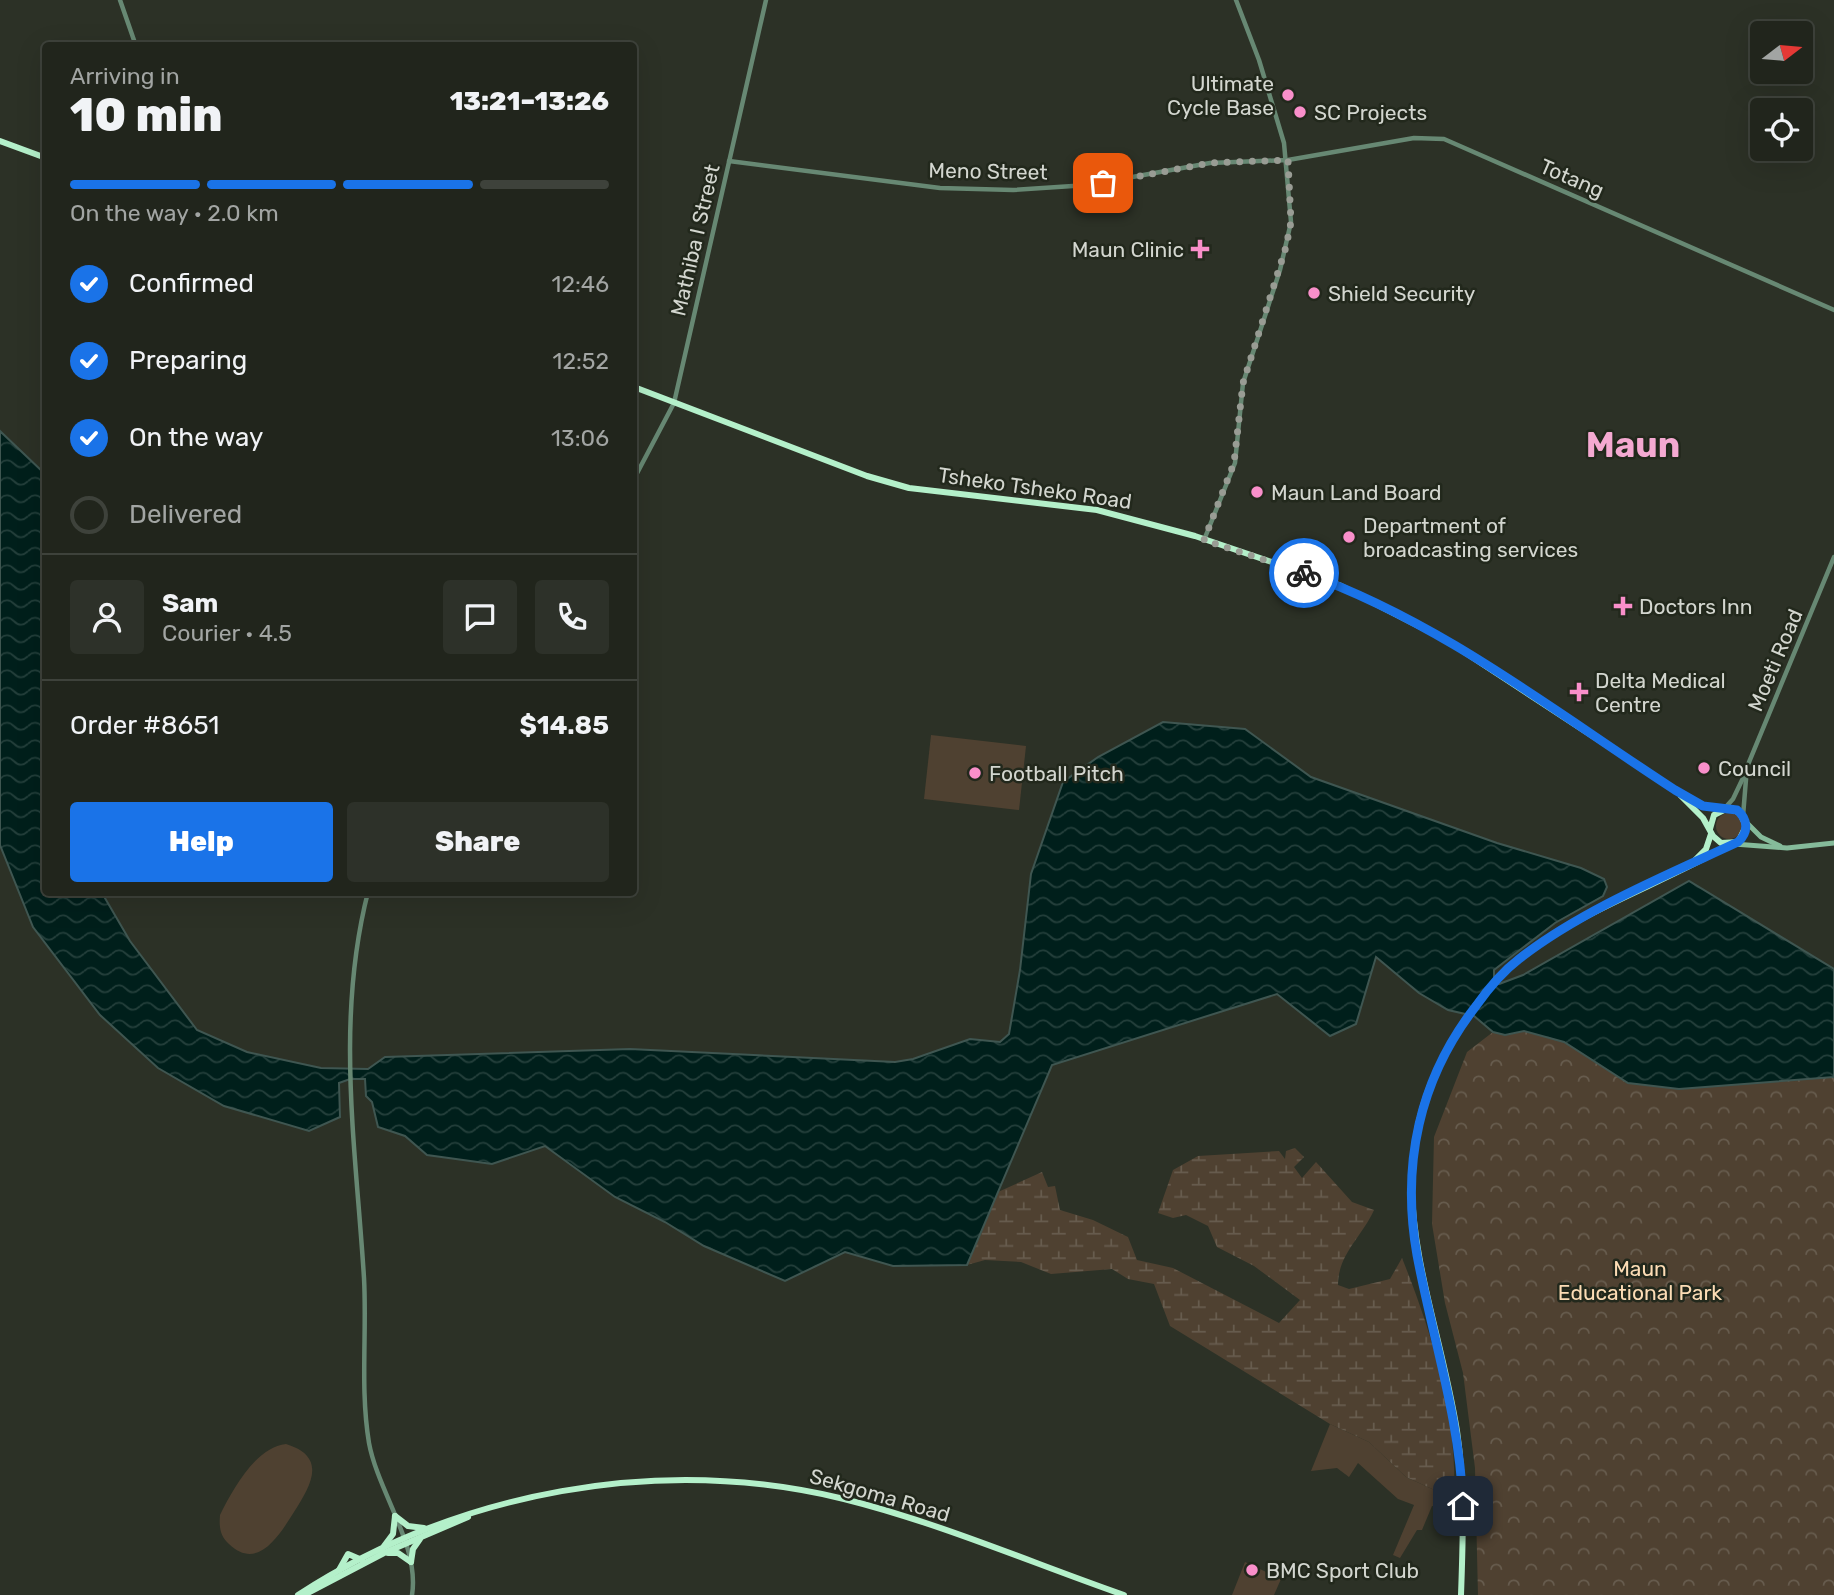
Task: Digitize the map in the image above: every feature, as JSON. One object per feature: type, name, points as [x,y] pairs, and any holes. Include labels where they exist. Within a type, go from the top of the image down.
[{"type":"highway","points":[[0,141],[42,157]]},
{"type":"highway","name":"Tsheko Tsheko Road","points":[[637,388],[867,476],[909,488],[1097,510],[1204,540],[1339,585],[1422,626],[1502,675],[1675,790],[1703,806],[1723,809]]},
{"type":"highway","name":"Tsheko Tsheko Road","points":[[1675,790],[1699,813],[1710,831]]},
{"type":"highway","points":[[1461,1595],[1463,1506],[1458,1441],[1418,1257],[1410,1192],[1412,1160],[1421,1109],[1445,1051],[1465,1019],[1498,979],[1517,961],[1556,933],[1733,844],[1744,835],[1744,819],[1737,810],[1723,809],[1711,819],[1706,849],[1685,867]]},
{"type":"highway","points":[[1710,831],[1721,843],[1733,844]]},
{"type":"highway","name":"Sekgoma Road","points":[[298,1595],[362,1560],[428,1530],[493,1508],[559,1491],[641,1480],[723,1481],[777,1486],[848,1500],[1124,1595]]},
{"type":"highway","points":[[395,1516],[408,1526],[428,1530]]},
{"type":"highway","points":[[395,1516],[393,1534],[383,1551],[398,1553],[411,1562],[416,1542],[428,1530]]},
{"type":"highway","name":"Sekgoma Road","points":[[303,1595],[383,1551]]},
{"type":"highway","points":[[336,1573],[348,1554],[362,1560]]},
{"type":"main road","points":[[1744,819],[1761,837],[1787,848]]},
{"type":"main road","points":[[1733,844],[1787,848],[1834,843]]},
{"type":"street","points":[[120,0],[135,42]]},
{"type":"street","name":"Mathiba I Street","points":[[637,473],[674,402],[766,0]]},
{"type":"street","points":[[1204,540],[1234,463],[1243,383],[1286,247],[1291,222],[1288,160],[1273,104],[1236,0]]},
{"type":"street","name":"Totang","points":[[1288,160],[1414,138],[1458,142],[1522,174],[1834,310]]},
{"type":"street","name":"Meno Street","points":[[729,161],[940,188],[1013,190],[1098,184],[1210,163],[1288,160]]},
{"type":"street","name":"Moeti Road","points":[[1723,809],[1734,799],[1834,557]]},
{"type":"street","name":"Moeti Road","points":[[1744,819],[1745,774]]},
{"type":"street","points":[[367,896],[352,973],[349,1066],[364,1290],[368,1427],[373,1458],[411,1562],[412,1595]]},
{"type":"green space","name":"Football Pitch","points":[[931,735],[1026,746],[1019,810],[924,799]]},
{"type":"green space","points":[[1729,813],[1739,816],[1742,826],[1739,836],[1729,839],[1719,836],[1716,826],[1719,816]]},
{"type":"green space","name":"Maun Educational Park","points":[[1524,1031],[1564,1042],[1628,1083],[1679,1089],[1834,1077],[1834,1595],[1478,1595],[1475,1468],[1463,1373],[1445,1303],[1432,1224],[1434,1137],[1467,1052],[1493,1032],[1505,1035]]},
{"type":"green space","points":[[1295,1148],[1304,1157],[1294,1167],[1302,1178],[1316,1162],[1352,1202],[1374,1210],[1346,1255],[1338,1285],[1349,1289],[1390,1279],[1402,1258],[1441,1376],[1452,1437],[1454,1499],[1406,1477],[1369,1442],[1330,1424],[1170,1326],[1154,1284],[1128,1279],[1112,1269],[1051,1274],[1021,1262],[985,1260],[967,1265],[998,1192],[1042,1172],[1048,1187],[1055,1186],[1060,1210],[1093,1220],[1128,1237],[1137,1260],[1173,1268],[1279,1323],[1300,1300],[1254,1266],[1217,1247],[1208,1226],[1186,1215],[1173,1218],[1158,1213],[1173,1170],[1198,1156],[1279,1151],[1285,1159],[1286,1151]]},
{"type":"green space","points":[[1330,1424],[1369,1442],[1406,1477],[1454,1499],[1456,1511],[1432,1506],[1422,1530],[1417,1530],[1400,1558],[1393,1555],[1414,1505],[1398,1499],[1358,1463],[1349,1477],[1337,1468],[1311,1471]]},
{"type":"green space","points":[[286,1444],[307,1456],[311,1464],[312,1473],[306,1492],[282,1530],[267,1547],[249,1554],[240,1552],[224,1538],[220,1515],[255,1461],[275,1447]]},
{"type":"green space","name":"BMC Sport Club","points":[[1245,1562],[1281,1579],[1274,1595],[1232,1595]]},
{"type":"water","points":[[0,431],[42,471],[42,896],[104,896],[130,941],[197,1030],[247,1052],[321,1068],[368,1069],[385,1057],[630,1049],[895,1062],[913,1059],[970,1039],[1000,1042],[1009,1034],[1020,970],[1031,874],[1063,782],[1098,757],[1163,722],[1245,729],[1311,777],[1497,843],[1581,868],[1604,879],[1607,887],[1603,896],[1555,923],[1494,970],[1494,980],[1499,984],[1523,975],[1689,881],[1834,969],[1834,1077],[1679,1089],[1628,1083],[1564,1042],[1524,1031],[1505,1035],[1493,1032],[1474,1016],[1448,1010],[1419,993],[1376,957],[1356,1024],[1330,1036],[1277,994],[1052,1065],[967,1265],[893,1266],[845,1252],[785,1281],[704,1246],[665,1222],[615,1197],[545,1146],[492,1164],[427,1155],[405,1136],[378,1127],[372,1102],[366,1096],[365,1079],[350,1079],[339,1083],[340,1117],[309,1131],[224,1106],[158,1068],[100,1015],[33,927],[0,845]]},
{"type":"way so far","points":[[1103,183],[1210,163],[1288,160],[1291,194],[1289,235],[1243,383],[1240,433],[1234,463],[1204,540],[1304,573]]},
{"type":"place","name":"Ultimate Cycle Base","points":[[1288,95]]},
{"type":"place","name":"SC Projects","points":[[1300,112]]},
{"type":"place","name":"Maun Clinic","points":[[1200,249]]},
{"type":"place","name":"Shield Security","points":[[1314,293]]},
{"type":"place","name":"Maun Land Board","points":[[1257,492]]},
{"type":"place","name":"Department of broadcasting services","points":[[1349,537]]},
{"type":"place","name":"Doctors Inn","points":[[1623,606]]},
{"type":"place","name":"Delta Medical Centre","points":[[1579,692]]},
{"type":"place","name":"Council","points":[[1704,768]]},
{"type":"place","name":"Football Pitch","points":[[975,773]]},
{"type":"place","name":"BMC Sport Club","points":[[1252,1570]]},
{"type":"district","name":"Maun","points":[[1633,445]]},
{"type":"route","points":[[1304,573],[1365,596],[1422,626],[1490,667],[1675,790],[1703,806],[1737,810],[1746,821],[1746,831],[1738,842],[1563,929],[1508,968],[1465,1019],[1432,1078],[1421,1109],[1412,1160],[1412,1222],[1457,1431],[1463,1506]]}]
